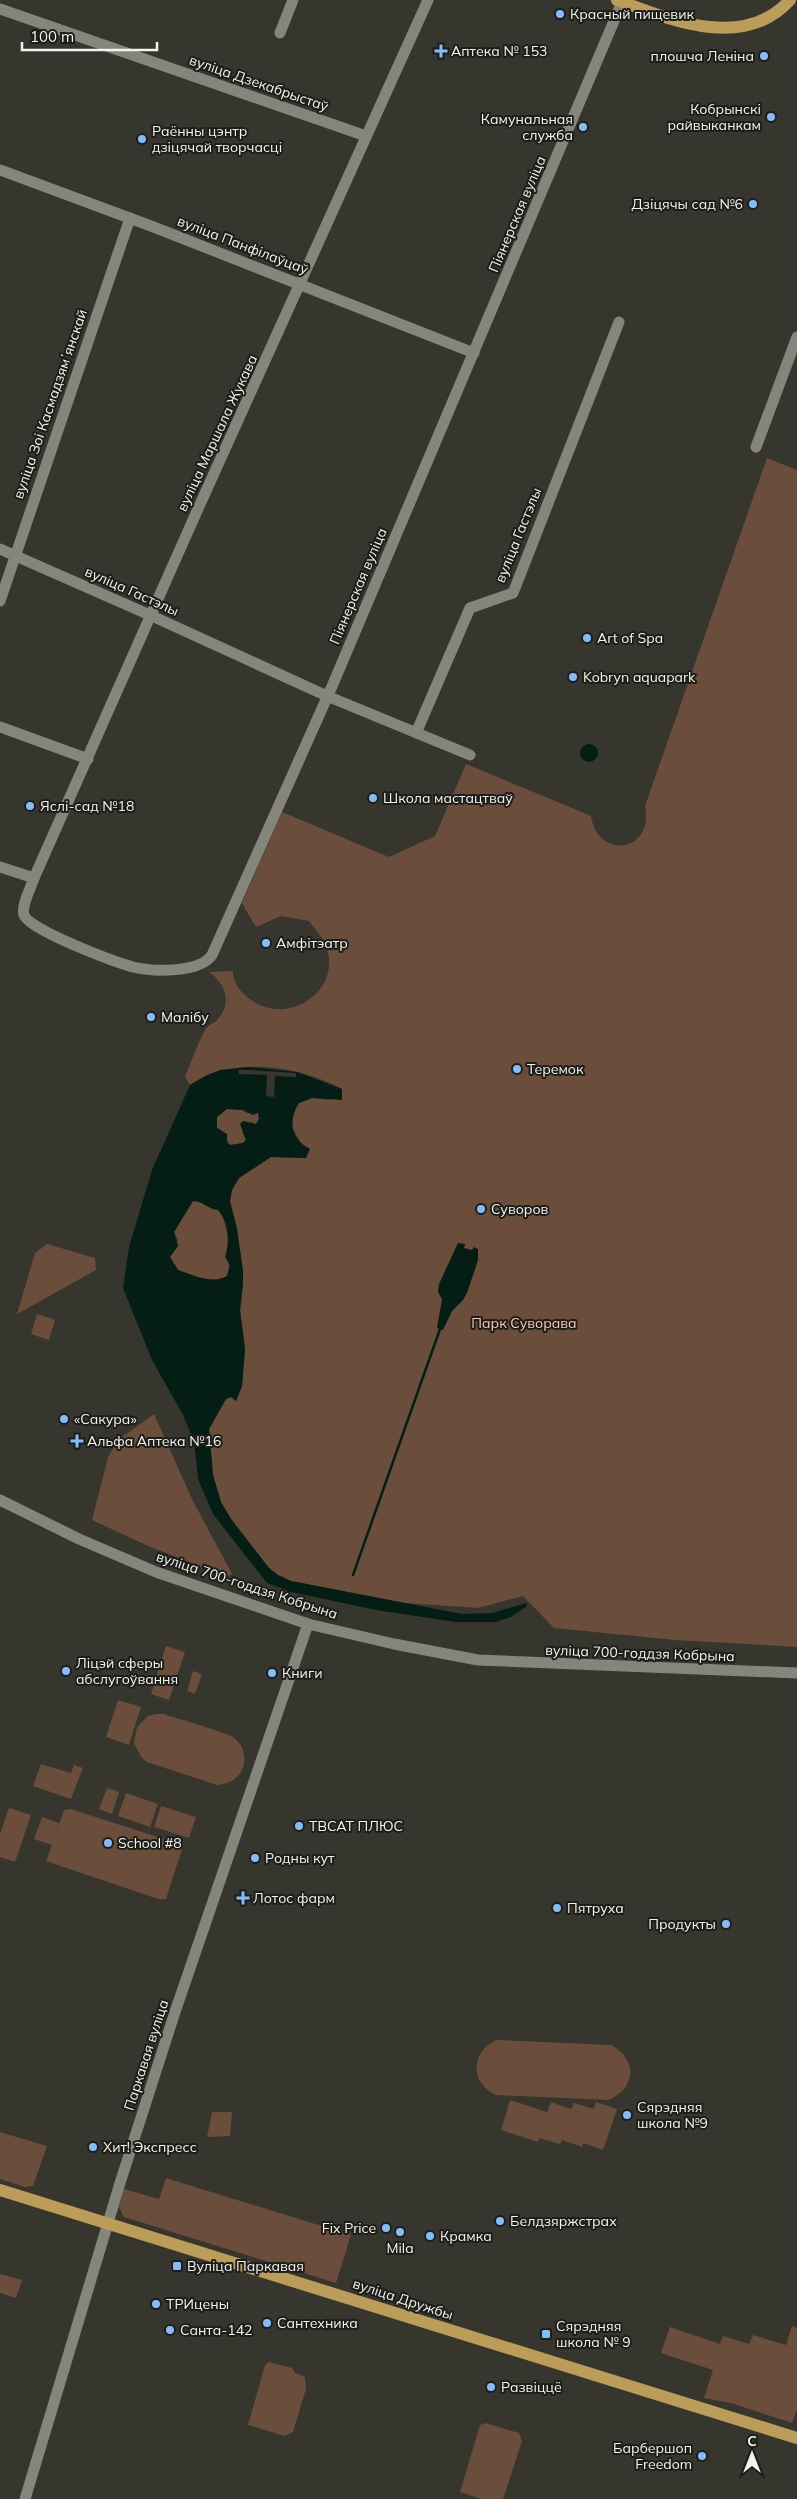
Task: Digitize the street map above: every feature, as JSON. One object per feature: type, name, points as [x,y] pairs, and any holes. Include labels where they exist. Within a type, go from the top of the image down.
[{"type":"main road","points":[[619,1],[675,20],[720,29],[757,22],[787,3]]},
{"type":"main road","name":"вуліца Дружбы","points":[[0,2190],[797,2438]]},
{"type":"street","points":[[280,33],[293,0]]},
{"type":"street","name":"вуліца Маршала Жукава","points":[[34,878],[428,0]]},
{"type":"street","name":"Піянерская вуліца","points":[[34,878],[24,907],[24,915],[43,932],[134,967],[186,968],[208,962],[327,696],[474,352],[619,1]]},
{"type":"street","name":"вуліца Дзекабрыстаў","points":[[0,9],[366,136]]},
{"type":"street","name":"вуліца Панфілаўцаў","points":[[0,170],[130,218],[474,352]]},
{"type":"street","name":"вуліца Зоі Касмадзямʼянскай","points":[[0,601],[130,218]]},
{"type":"street","name":"вуліца Гастэлы","points":[[416,733],[470,608],[513,592],[619,322]]},
{"type":"street","points":[[756,447],[797,337]]},
{"type":"street","name":"вуліца Гастэлы","points":[[0,550],[152,616],[327,696],[470,755]]},
{"type":"street","points":[[0,727],[88,759]]},
{"type":"street","points":[[0,867],[34,878]]},
{"type":"street","name":"вуліца 700-годдзя Кобрына","points":[[0,1500],[79,1539],[156,1572],[308,1624],[478,1660],[797,1673]]},
{"type":"street","name":"Паркавая вуліца","points":[[24,2499],[108,2223],[175,2012],[308,1624]]},
{"type":"green space","name":"Парк Суворава","points":[[767,458],[797,470],[797,1647],[675,1640],[554,1628],[523,1596],[478,1608],[405,1603],[291,1581],[269,1568],[231,1519],[221,1502],[213,1475],[209,1429],[226,1399],[231,1396],[236,1401],[242,1386],[245,1349],[240,1310],[243,1271],[237,1229],[230,1201],[232,1190],[239,1178],[271,1157],[306,1158],[292,1120],[299,1103],[312,1098],[329,1100],[342,1089],[305,1074],[266,1067],[246,1067],[227,1070],[208,1076],[190,1085],[185,1077],[197,1048],[208,1026],[221,1015],[226,1001],[220,982],[209,972],[233,971],[237,986],[247,997],[263,1006],[279,1009],[294,1007],[308,1001],[319,990],[326,978],[329,963],[325,943],[309,921],[281,916],[256,927],[242,903],[282,812],[389,857],[435,836],[466,764],[591,816],[596,830],[604,840],[614,845],[624,845],[634,841],[642,833],[646,821],[645,806]]},
{"type":"green space","points":[[227,1109],[243,1110],[246,1113],[258,1113],[259,1119],[256,1124],[251,1122],[242,1132],[246,1140],[243,1143],[230,1145],[221,1130],[217,1128],[217,1117]]},
{"type":"green space","points":[[193,1201],[218,1210],[225,1224],[229,1261],[227,1276],[221,1279],[202,1278],[178,1270],[170,1257],[178,1240],[174,1232]]},
{"type":"green space","points":[[47,1244],[95,1258],[96,1270],[17,1314],[35,1253]]},
{"type":"green space","points":[[37,1314],[55,1320],[49,1340],[31,1334]]},
{"type":"green space","points":[[154,1414],[192,1499],[232,1574],[227,1577],[146,1545],[92,1520],[108,1457],[118,1440]]},
{"type":"green space","points":[[166,1646],[185,1652],[169,1700],[151,1694]]},
{"type":"green space","points":[[193,1671],[202,1674],[195,1694],[187,1691]]},
{"type":"green space","points":[[118,1700],[141,1707],[129,1745],[106,1737]]},
{"type":"green space","points":[[164,1714],[234,1738],[244,1752],[244,1766],[238,1776],[225,1784],[217,1785],[147,1762],[141,1757],[134,1743],[137,1727],[148,1716]]},
{"type":"green space","points":[[41,1764],[71,1773],[74,1765],[83,1768],[71,1799],[33,1786]]},
{"type":"green space","points":[[107,1788],[119,1792],[112,1814],[99,1809]]},
{"type":"green space","points":[[126,1793],[158,1804],[150,1827],[118,1816]]},
{"type":"green space","points":[[161,1806],[196,1817],[189,1838],[154,1827]]},
{"type":"green space","points":[[9,1808],[31,1815],[15,1862],[0,1857],[0,1834]]},
{"type":"green space","points":[[71,1809],[176,1843],[182,1849],[166,1899],[158,1899],[46,1861],[52,1845],[34,1839],[42,1817],[59,1823],[54,1838],[64,1810]]},
{"type":"green space","points":[[496,2040],[611,2045],[626,2058],[630,2074],[624,2089],[608,2100],[496,2095],[487,2090],[481,2083],[477,2068],[481,2052]]},
{"type":"green space","points":[[510,2100],[547,2112],[551,2102],[571,2109],[574,2103],[594,2109],[596,2102],[617,2109],[603,2150],[583,2143],[582,2147],[562,2140],[560,2144],[539,2138],[538,2142],[501,2130]]},
{"type":"green space","points":[[212,2112],[232,2112],[230,2136],[207,2137]]},
{"type":"green space","points":[[0,2132],[47,2146],[33,2186],[25,2187],[0,2179]]},
{"type":"green space","points":[[166,2178],[351,2235],[336,2283],[124,2217],[119,2207],[124,2189],[159,2199]]},
{"type":"green space","points":[[0,2274],[22,2280],[16,2298],[0,2293]]},
{"type":"green space","points":[[792,2326],[797,2328],[797,2410],[792,2423],[731,2403],[704,2398],[713,2370],[661,2353],[670,2327],[720,2344],[723,2336],[749,2344],[753,2335],[786,2345]]},
{"type":"green space","points":[[269,2362],[292,2368],[295,2373],[305,2377],[306,2389],[293,2432],[284,2436],[248,2425],[265,2365]]},
{"type":"green space","points":[[485,2423],[519,2433],[522,2441],[503,2499],[481,2499],[460,2492],[480,2425]]},
{"type":"shaded area","points":[[589,744],[595,747],[598,753],[595,759],[589,762],[583,759],[580,753],[583,747]]},
{"type":"shaded area","points":[[248,1067],[297,1072],[342,1089],[342,1100],[312,1098],[299,1103],[295,1109],[292,1122],[293,1129],[298,1140],[310,1149],[306,1158],[271,1157],[239,1178],[232,1190],[230,1201],[237,1229],[243,1271],[240,1310],[245,1349],[242,1386],[236,1401],[231,1397],[226,1399],[209,1429],[213,1475],[221,1502],[231,1519],[269,1568],[291,1581],[462,1614],[492,1613],[527,1603],[526,1607],[511,1617],[496,1622],[456,1622],[376,1610],[291,1592],[267,1583],[213,1514],[198,1479],[194,1441],[182,1413],[152,1360],[123,1288],[129,1247],[152,1170],[190,1085],[220,1070]],"holes":[[[227,1109],[243,1110],[253,1115],[258,1113],[259,1119],[256,1124],[243,1121],[240,1124],[246,1140],[243,1143],[230,1145],[227,1142],[227,1134],[217,1128],[217,1117]],[[193,1201],[218,1210],[224,1220],[228,1232],[228,1245],[225,1257],[230,1266],[227,1276],[221,1279],[202,1278],[178,1270],[170,1257],[178,1246],[174,1232]]]},
{"type":"shaded area","points":[[458,1243],[465,1244],[464,1248],[472,1250],[474,1247],[478,1249],[478,1260],[467,1293],[452,1311],[443,1330],[437,1328],[442,1299],[438,1292],[439,1284]]},
{"type":"pier","points":[[239,1070],[296,1073],[296,1077],[275,1076],[274,1097],[266,1096],[267,1075],[239,1074]]},
{"type":"waterway","points":[[353,1575],[440,1329]]},
{"type":"place","name":"Красный пищевик","points":[[560,14]]},
{"type":"place","name":"Аптека № 153","points":[[441,51]]},
{"type":"place","name":"плошча Леніна","points":[[764,56]]},
{"type":"place","name":"Кобрынскі райвыканкам","points":[[771,117]]},
{"type":"place","name":"Камунальная служба","points":[[583,127]]},
{"type":"place","name":"Раённы цэнтр дзіцячай творчасці","points":[[142,139]]},
{"type":"place","name":"Дзіцячы сад №6","points":[[753,204]]},
{"type":"place","name":"Art of Spa","points":[[587,638]]},
{"type":"place","name":"Kobryn aquapark","points":[[573,677]]},
{"type":"place","name":"Школа мастацтваў","points":[[373,798]]},
{"type":"place","name":"Яслі-сад №18","points":[[30,806]]},
{"type":"place","name":"Амфітэатр","points":[[266,943]]},
{"type":"place","name":"Малібу","points":[[151,1017]]},
{"type":"place","name":"Теремок","points":[[517,1069]]},
{"type":"place","name":"Суворов","points":[[481,1209]]},
{"type":"place","name":"«Сакура»","points":[[64,1419]]},
{"type":"place","name":"Альфа Аптека №16","points":[[77,1441]]},
{"type":"place","name":"Ліцэй сферы абслугоўвання","points":[[66,1671]]},
{"type":"place","name":"Книги","points":[[272,1673]]},
{"type":"place","name":"ТВСАТ ПЛЮС","points":[[299,1826]]},
{"type":"place","name":"School #8","points":[[108,1843]]},
{"type":"place","name":"Родны кут","points":[[255,1858]]},
{"type":"place","name":"Лотос фарм","points":[[243,1898]]},
{"type":"place","name":"Пятруха","points":[[557,1908]]},
{"type":"place","name":"Продукты","points":[[726,1924]]},
{"type":"place","name":"Сярэдняя школа №9","points":[[627,2115]]},
{"type":"place","name":"Хит! Экспресс","points":[[93,2147]]},
{"type":"place","name":"Белдзяржстрах","points":[[500,2221]]},
{"type":"place","name":"Fix Price","points":[[386,2228]]},
{"type":"place","name":"Mila","points":[[400,2232]]},
{"type":"place","name":"Крамка","points":[[430,2236]]},
{"type":"place","name":"Вуліца Паркавая","points":[[177,2266]]},
{"type":"place","name":"ТРИцены","points":[[156,2304]]},
{"type":"place","name":"Сантехника","points":[[267,2323]]},
{"type":"place","name":"Санта-142","points":[[170,2330]]},
{"type":"place","name":"Сярэдняя школа № 9","points":[[546,2334]]},
{"type":"place","name":"Развіццё","points":[[491,2387]]},
{"type":"place","name":"Барбершоп Freedom","points":[[702,2456]]}]
